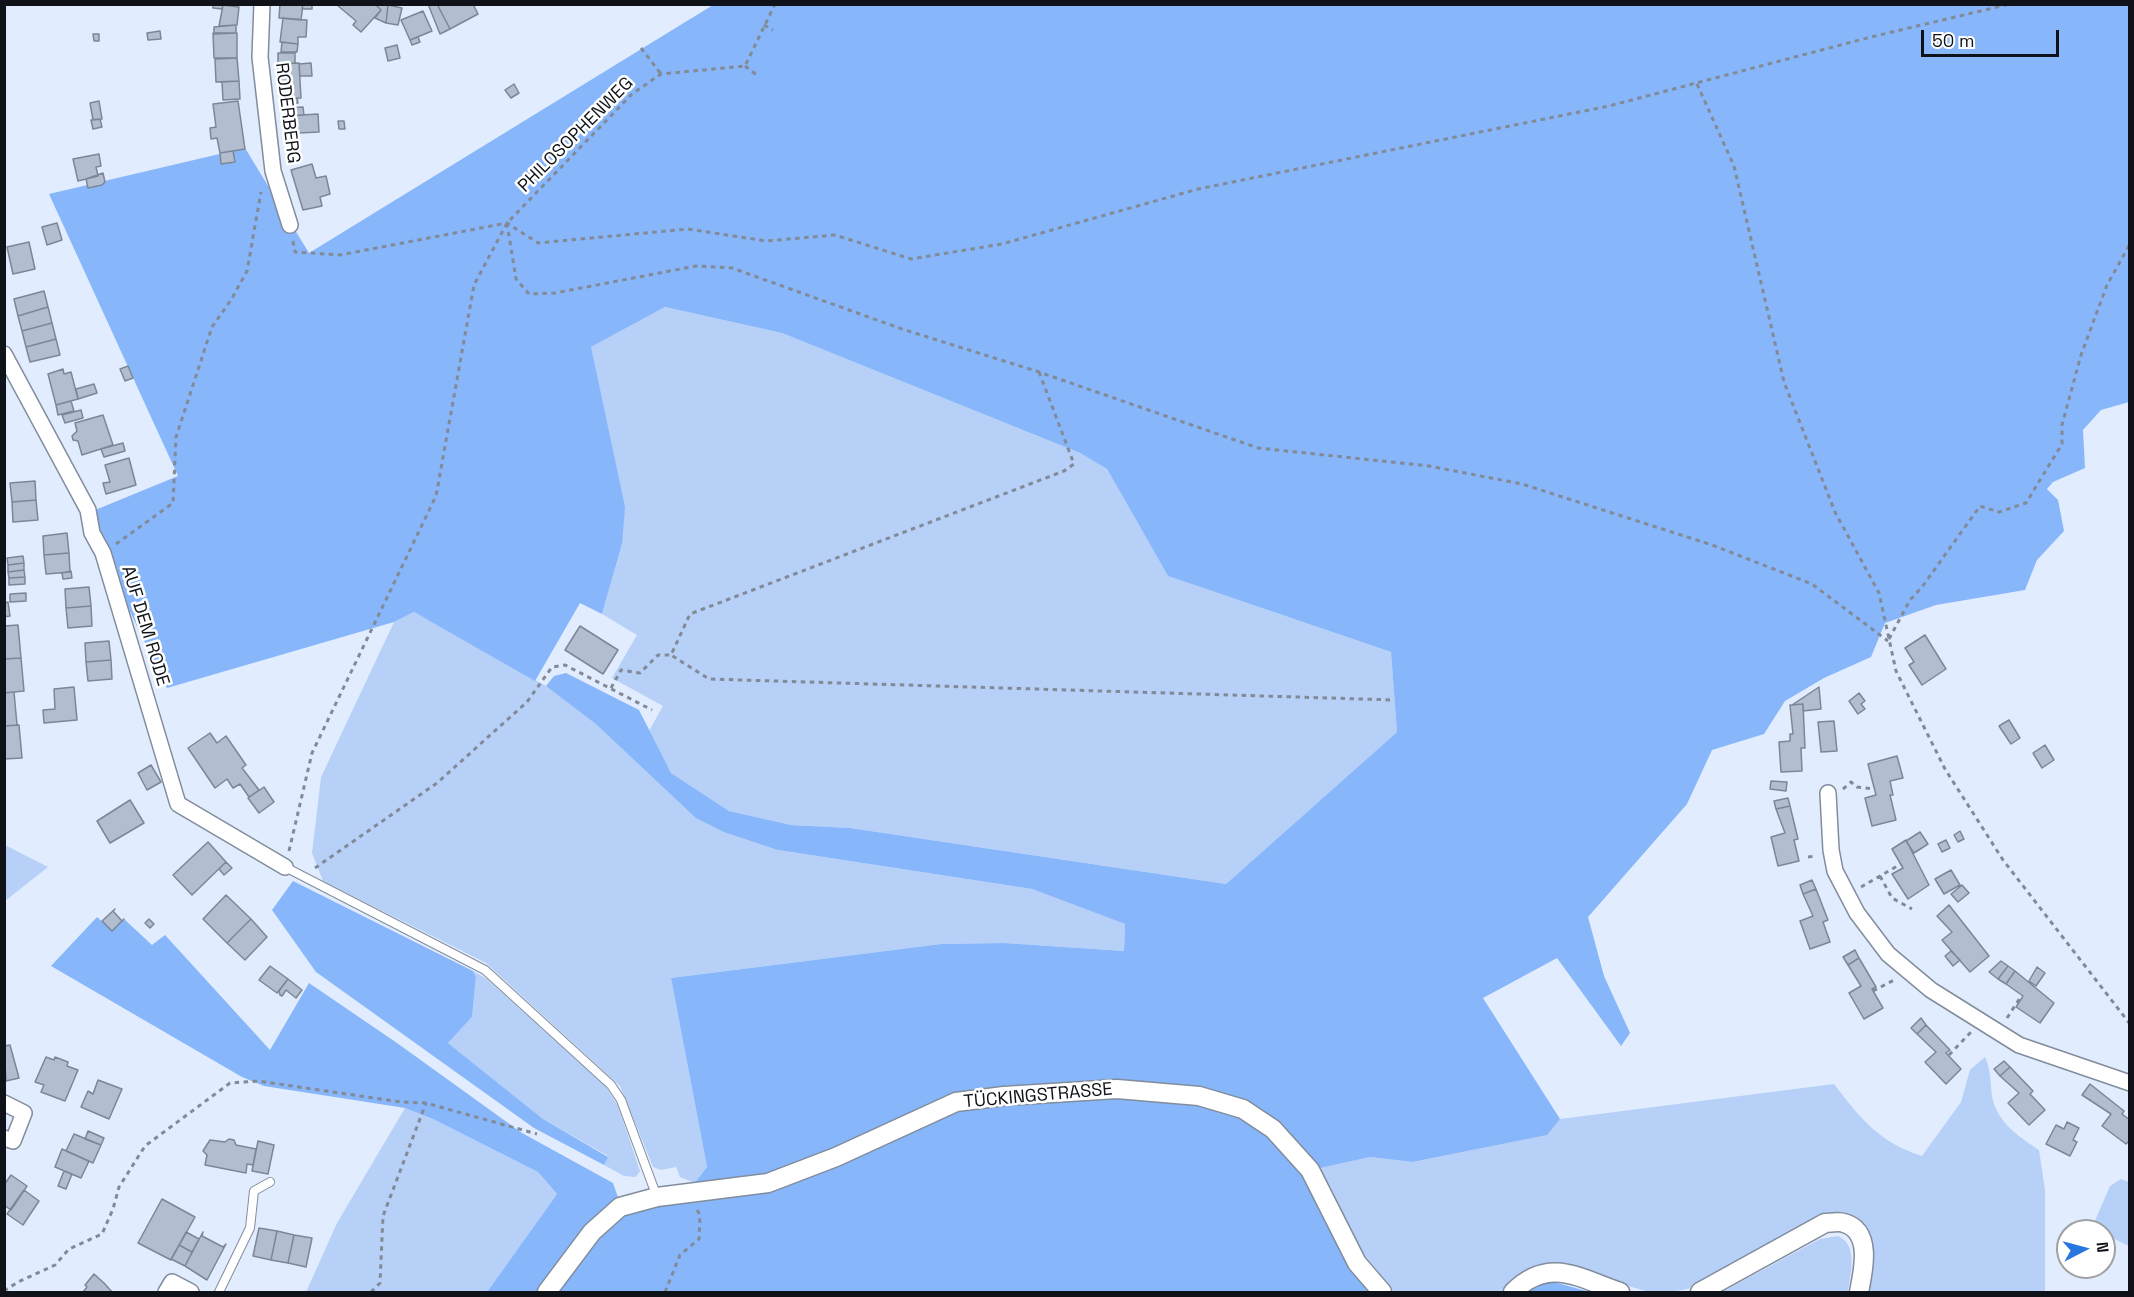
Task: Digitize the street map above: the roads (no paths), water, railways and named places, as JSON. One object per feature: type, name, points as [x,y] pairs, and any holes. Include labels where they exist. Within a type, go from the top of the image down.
[{"type":"street","name":"RODERBERG","points":[[262,4],[260,57],[273,171],[290,225]]},
{"type":"street","name":"AUF DEM RODE","points":[[4,354],[88,510],[92,533],[102,553],[178,804],[285,867]]},
{"type":"street","points":[[1828,794],[1831,852],[1835,871],[1847,896],[1888,954],[1930,990],[2019,1045],[2130,1083]]},
{"type":"street","name":"TÜCKINGSTRASSE","points":[[548,1293],[592,1232],[621,1206],[657,1197],[768,1183],[956,1102],[1015,1095],[1118,1089],[1199,1095],[1244,1109],[1273,1129],[1297,1153],[1319,1187],[1357,1263],[1382,1293]]},
{"type":"street","points":[[4,1103],[24,1113],[13,1141],[4,1138]]},
{"type":"street","points":[[1700,1293],[1825,1223],[1845,1223],[1857,1232],[1863,1244],[1865,1264],[1859,1293]]},
{"type":"street","points":[[1513,1293],[1524,1282],[1545,1271],[1569,1275],[1620,1293]]},
{"type":"street","points":[[166,1293],[172,1282],[191,1293]]},
{"type":"lane","points":[[285,867],[485,970],[611,1085],[621,1100],[657,1197]]},
{"type":"lane","points":[[219,1293],[250,1228],[254,1191],[270,1182]]}]
